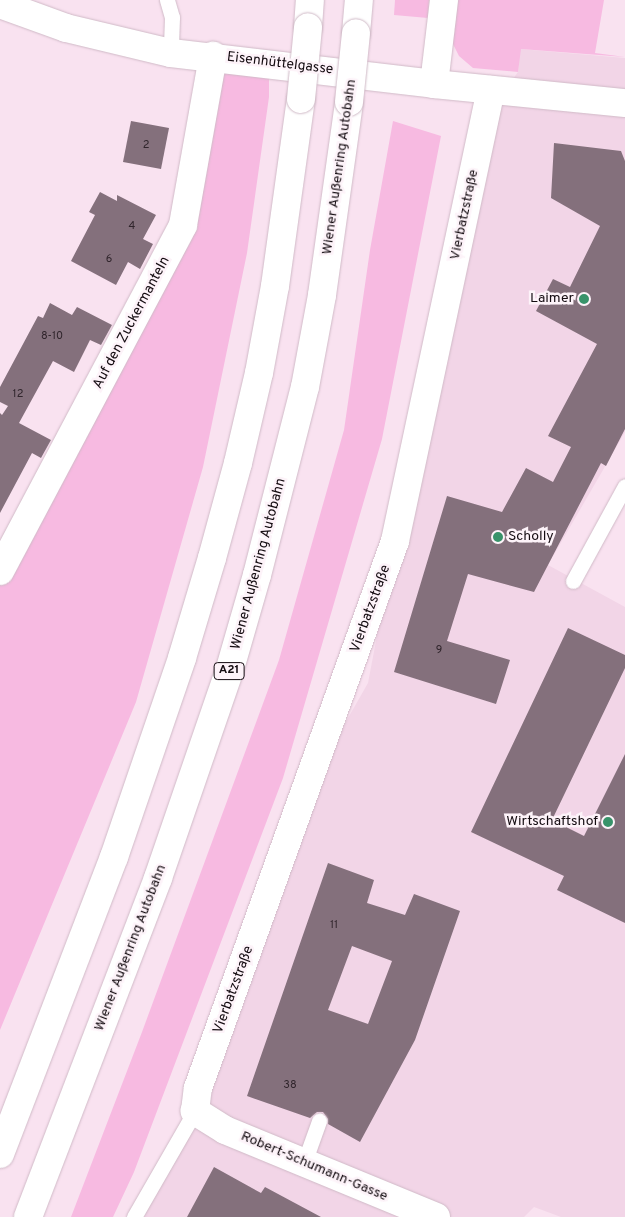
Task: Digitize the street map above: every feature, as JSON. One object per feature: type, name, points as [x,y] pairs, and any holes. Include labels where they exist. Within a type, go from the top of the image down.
[{"type":"main road","points":[[0,1154],[114,857],[182,658],[238,463],[259,373],[276,286],[301,99],[310,0]]},
{"type":"main road","name":"Wiener Außenring Autobahn","points":[[28,1217],[158,878],[229,672],[258,575],[305,387],[322,295],[349,102],[358,0]]},
{"type":"main road","points":[[434,84],[444,0]]},
{"type":"main road","name":"Eisenhüttelgasse","points":[[0,4],[66,28],[171,53],[213,56],[434,84],[625,102]]},
{"type":"main road","name":"Auf den Zuckermanteln","points":[[0,572],[10,533],[183,225],[213,56]]},
{"type":"main road","name":"Vierbatzstraße","points":[[195,1111],[198,1088],[395,541],[491,90]]},
{"type":"main road","name":"Robert-Schumann-Gasse","points":[[195,1111],[225,1130],[436,1217]]},
{"type":"lane","points":[[167,0],[172,17],[171,53]]},
{"type":"lane","points":[[573,581],[625,486]]},
{"type":"lane","points":[[134,1217],[195,1111]]},
{"type":"lane","points":[[304,1163],[319,1121]]},
{"type":"shaded area","points":[[395,0],[429,0],[428,18],[394,15]]},
{"type":"shaded area","points":[[458,0],[604,0],[595,53],[625,57],[521,49],[518,72],[473,68],[459,56],[452,42]]},
{"type":"shaded area","points":[[520,49],[625,58],[625,432],[548,565],[625,607],[625,1217],[561,1217],[534,1207],[524,1217],[134,1217],[195,1111],[303,797],[368,683],[395,541],[486,116],[518,72]]},
{"type":"shaded area","points":[[213,56],[269,63],[269,97],[247,253],[203,467],[136,702],[0,1030],[0,574],[19,536],[190,243],[195,223]]},
{"type":"shaded area","points":[[393,121],[441,136],[382,439],[283,778],[134,1172],[113,1217],[71,1217],[142,1032],[279,660],[344,430],[370,250]]},
{"type":"building","points":[[131,121],[169,128],[161,169],[123,162]]},
{"type":"building","points":[[554,143],[621,151],[625,161],[625,429],[606,466],[601,463],[534,592],[468,574],[447,641],[510,660],[496,704],[394,672],[447,496],[502,512],[526,468],[553,482],[571,447],[548,436],[597,344],[536,311],[553,279],[570,287],[600,226],[551,198]]},
{"type":"building","points":[[100,192],[117,201],[117,195],[156,215],[143,239],[153,244],[140,269],[128,262],[116,285],[71,261],[95,215],[89,212]]},
{"type":"building","points":[[50,303],[72,315],[77,307],[112,325],[101,345],[90,340],[74,372],[53,361],[19,423],[51,440],[41,458],[32,453],[0,513],[0,413],[2,415],[8,406],[0,402],[0,387],[38,316],[43,318]]},
{"type":"building","points":[[568,628],[625,655],[625,668],[552,820],[584,836],[625,754],[625,923],[557,890],[564,876],[471,832]]},
{"type":"building","points":[[328,863],[374,880],[367,903],[405,915],[414,894],[460,911],[415,1040],[360,1142],[328,1124],[328,1119],[323,1112],[317,1112],[310,1118],[247,1096]],"holes":[[[352,946],[392,961],[368,1024],[328,1010]]]},
{"type":"building","points":[[214,1167],[261,1193],[265,1187],[321,1217],[187,1217]]},
{"type":"place","name":"Laimer","points":[[584,299]]},
{"type":"place","name":"Scholly","points":[[498,537]]},
{"type":"place","name":"Wirtschaftshof","points":[[608,822]]}]
